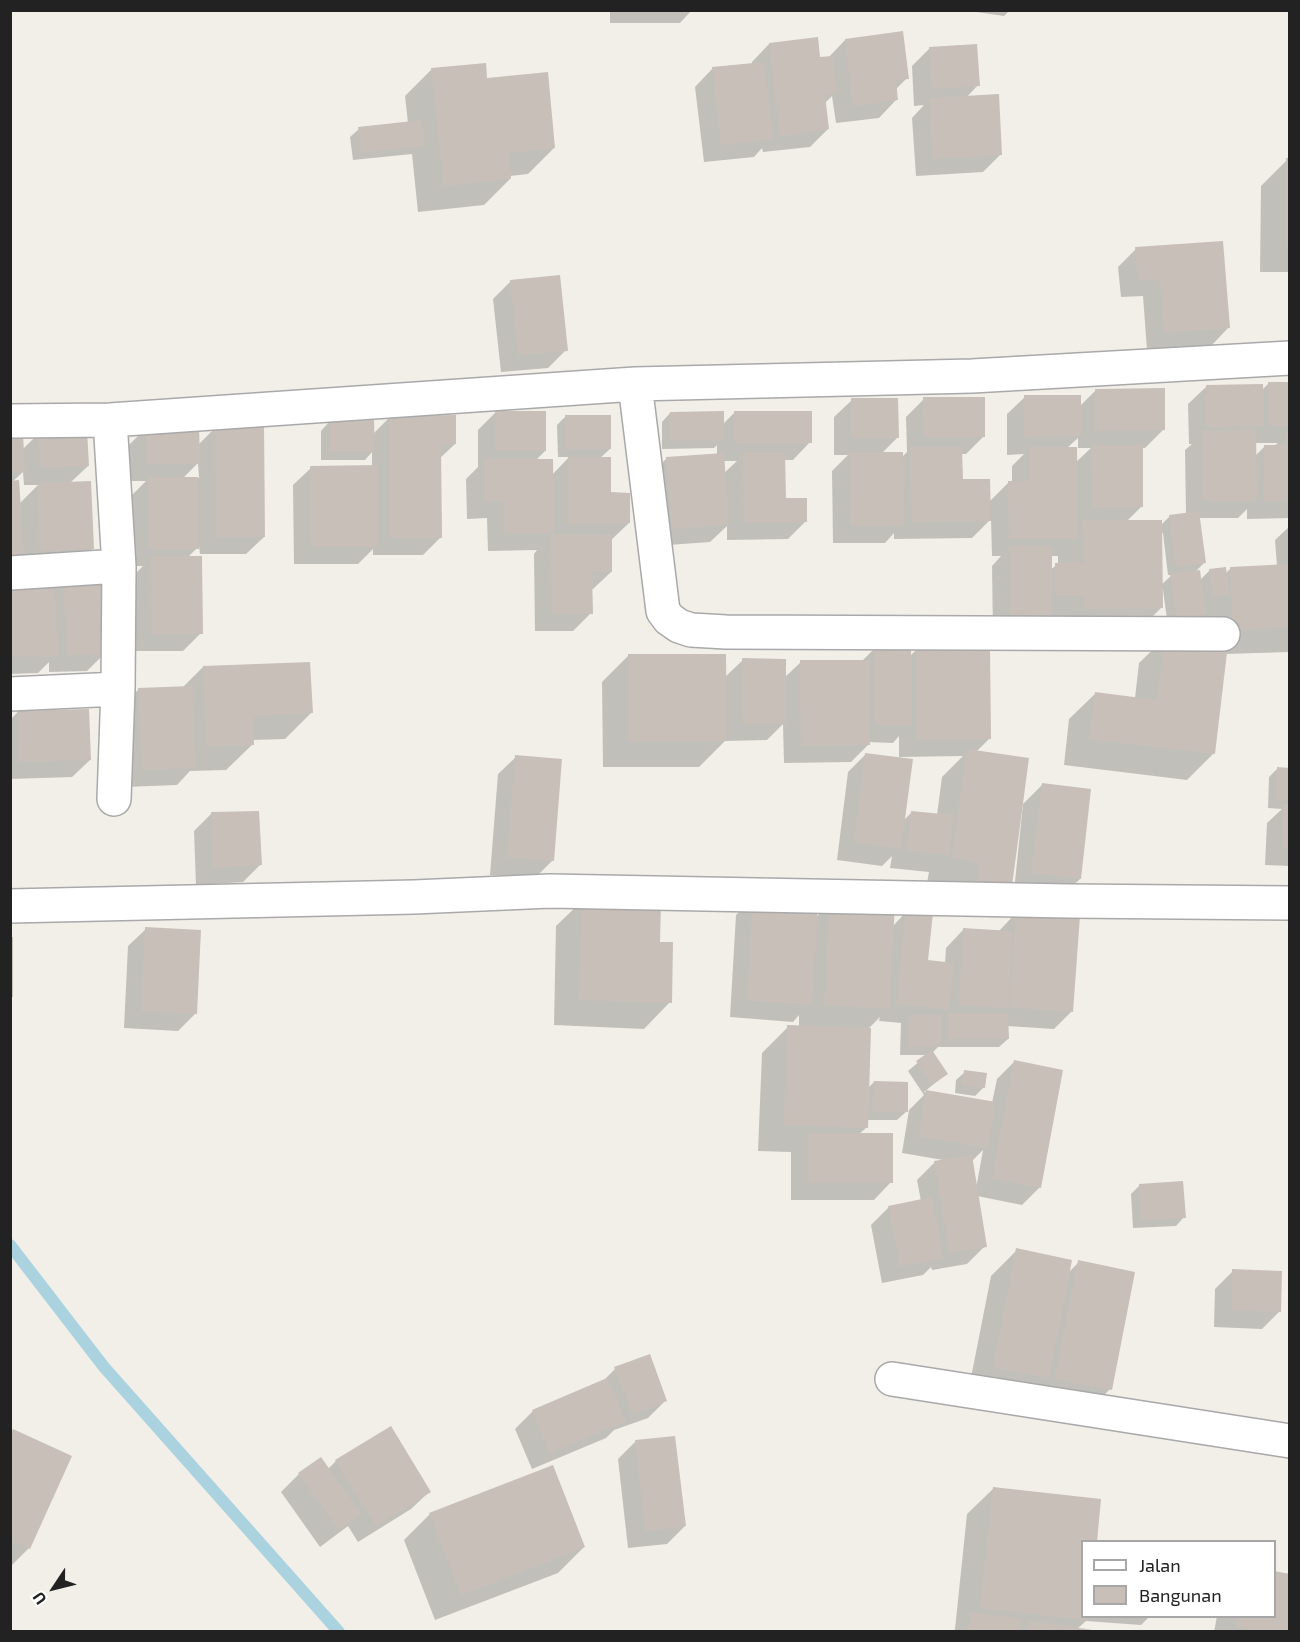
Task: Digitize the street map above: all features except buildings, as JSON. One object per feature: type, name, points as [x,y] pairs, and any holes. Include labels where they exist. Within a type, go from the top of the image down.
[{"type":"street","points":[[10,421],[110,420],[635,384],[972,376],[1290,358]]},
{"type":"street","points":[[635,384],[663,611],[679,626],[692,630],[726,632],[1223,634]]},
{"type":"street","points":[[110,420],[119,567],[114,799]]},
{"type":"street","points":[[10,573],[64,568],[119,567]]},
{"type":"street","points":[[10,694],[118,689]]},
{"type":"street","points":[[10,906],[414,897],[550,891],[1069,902],[1290,903]]},
{"type":"street","points":[[892,1379],[1290,1441]]},
{"type":"waterway","points":[[10,1245],[104,1367],[339,1632]]}]
